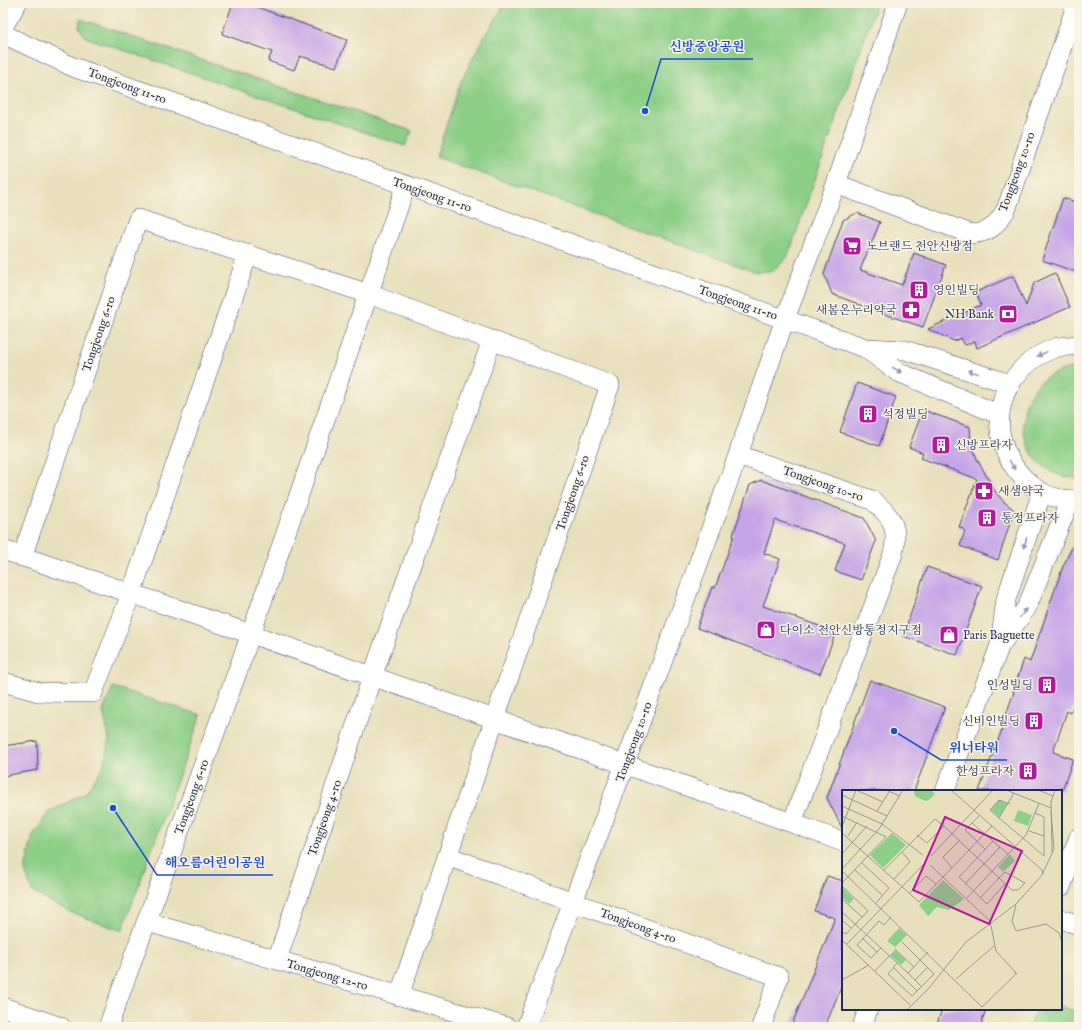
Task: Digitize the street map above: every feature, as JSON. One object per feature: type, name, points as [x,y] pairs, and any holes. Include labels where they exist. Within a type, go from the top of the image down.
[{"type":"street","points":[[3,27],[17,3]]},
{"type":"street","name":"Tongjeong 10-ro","points":[[526,1027],[572,902],[626,764],[738,455],[785,319],[836,184],[898,3]]},
{"type":"street","name":"Tongjeong 10-ro","points":[[836,184],[972,234],[984,232],[996,224],[1006,210],[1077,3]]},
{"type":"street","name":"Tongjeong 11-ro","points":[[3,34],[73,67],[865,348]]},
{"type":"street","name":"Tongjeong 6-ro","points":[[108,1027],[252,634],[406,186]]},
{"type":"street","name":"Tongjeong 6-ro","points":[[22,556],[138,219],[369,294],[610,385],[494,720]]},
{"type":"street","points":[[3,682],[40,692],[93,693],[131,594],[248,254]]},
{"type":"street","points":[[372,677],[492,340]]},
{"type":"street","points":[[1000,645],[1027,607],[1074,500],[1062,499],[1042,492],[1018,474],[1005,453],[999,428],[1002,402],[1013,378],[1031,359],[1055,348],[1079,345]]},
{"type":"street","points":[[865,348],[905,350],[1010,384]]},
{"type":"street","points":[[865,348],[898,372],[1000,415]]},
{"type":"street","name":"Tongjeong 10-ro","points":[[738,455],[872,500],[887,512],[894,526],[896,541],[893,554],[792,823]]},
{"type":"street","points":[[945,790],[1000,645],[1006,599],[1042,492]]},
{"type":"street","points":[[3,550],[252,634],[494,720],[626,764],[842,842]]},
{"type":"street","name":"Tongjeong 4-ro","points":[[277,960],[372,677]]},
{"type":"street","points":[[399,996],[494,720]]},
{"type":"street","points":[[1062,885],[1079,837]]},
{"type":"street","name":"Tongjeong 4-ro","points":[[447,856],[779,977],[761,1027]]},
{"type":"street","points":[[1062,919],[1079,925]]},
{"type":"street","name":"Tongjeong 12-ro","points":[[147,922],[507,1027]]},
{"type":"street","points":[[3,1007],[61,1027]]},
{"type":"street","points":[[862,1027],[868,1010]]},
{"type":"green space","points":[[506,3],[877,3],[788,256],[774,271],[756,272],[436,157],[461,81],[485,35]]},
{"type":"green space","points":[[80,19],[412,131],[405,146],[85,37],[79,27]]},
{"type":"green space","points":[[1079,367],[1079,478],[1065,477],[1052,472],[1041,465],[1033,455],[1027,443],[1024,430],[1024,416],[1027,402],[1040,382],[1051,375]]},
{"type":"green space","points":[[113,687],[201,715],[122,931],[70,912],[32,892],[25,870],[33,835],[48,813],[86,792],[103,767],[109,739],[103,711]]},
{"type":"green space","points":[[1062,1006],[1079,1013],[1079,1027],[1029,1027],[1036,1010],[1062,1010]]},
{"type":"building","points":[[233,3],[246,3],[347,40],[336,67],[300,56],[294,70],[268,61],[272,52],[222,34]]},
{"type":"building","points":[[1063,198],[1079,203],[1079,273],[1042,260]]},
{"type":"building","name":"노브랜드 천안신방점","points":[[857,213],[880,222],[860,270],[902,285],[914,253],[946,265],[923,327],[832,294],[824,274],[843,220]]},
{"type":"building","name":"NH Bank","points":[[1055,273],[1070,307],[977,348],[975,341],[965,345],[961,338],[954,341],[928,329],[981,305],[976,292],[1013,276],[1026,306],[1034,283]]},
{"type":"building","name":"석정빌딩","points":[[857,383],[896,397],[879,446],[840,432]]},
{"type":"building","points":[[923,410],[970,427],[971,443],[977,459],[994,490],[1003,501],[1014,510],[998,560],[960,546],[965,530],[959,527],[977,479],[921,458],[923,453],[909,447]]},
{"type":"building","points":[[761,480],[864,518],[876,541],[861,580],[835,571],[845,543],[775,520],[764,553],[780,559],[763,606],[836,632],[820,674],[697,628],[712,587],[715,588],[734,536],[733,535],[750,485]]},
{"type":"building","points":[[1079,532],[1079,690],[1071,713],[1067,711],[1053,752],[1073,759],[1062,791],[979,790],[1003,727],[1002,726],[1024,659],[1030,662],[1062,569]]},
{"type":"building","points":[[927,567],[982,586],[957,655],[903,636]]},
{"type":"building","points":[[870,680],[945,707],[914,790],[842,790],[842,828],[827,798]]},
{"type":"building","points":[[37,741],[38,770],[3,776],[3,746]]},
{"type":"building","points":[[827,876],[842,881],[842,984],[825,1027],[791,1027],[835,918],[814,911]]},
{"type":"building","points":[[942,1010],[986,1010],[980,1027],[936,1027]]},
{"type":"place","name":"신방중앙공원","points":[[645,111]]},
{"type":"place","name":"노브랜드 천안신방점","points":[[852,246]]},
{"type":"place","name":"영인빌딩","points":[[919,290]]},
{"type":"place","name":"새봄온누리약국","points":[[911,310]]},
{"type":"place","name":"NH Bank","points":[[1008,314]]},
{"type":"place","name":"석정빌딩","points":[[868,414]]},
{"type":"place","name":"신방프라자","points":[[941,445]]},
{"type":"place","name":"새샘약국","points":[[984,491]]},
{"type":"place","name":"통정프라자","points":[[987,518]]},
{"type":"place","name":"다이소 천안신방통정지구점","points":[[766,630]]},
{"type":"place","name":"Paris Baguette","points":[[949,635]]},
{"type":"place","name":"인성빌딩","points":[[1047,685]]},
{"type":"place","name":"신비인빌딩","points":[[1034,721]]},
{"type":"place","name":"위너타워","points":[[894,731]]},
{"type":"place","name":"한성프라자","points":[[1028,771]]},
{"type":"place","name":"해오름어린이공원","points":[[113,808]]}]
